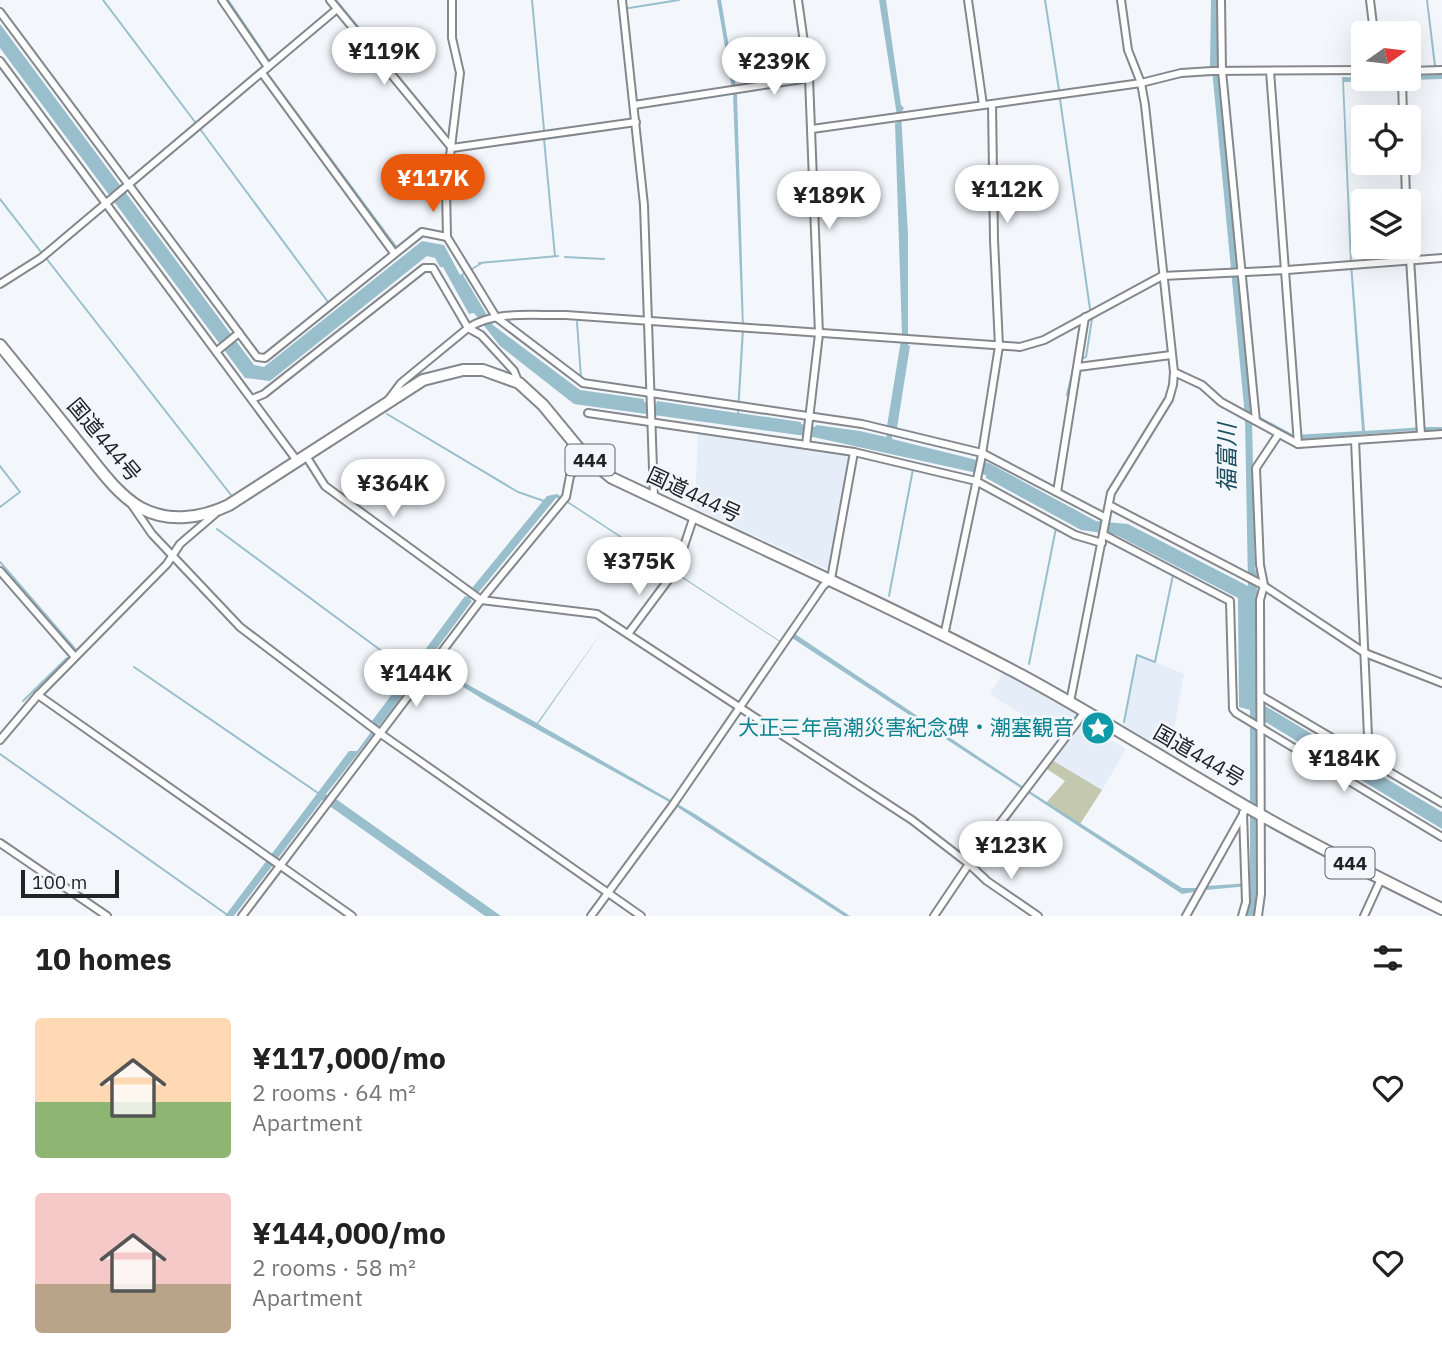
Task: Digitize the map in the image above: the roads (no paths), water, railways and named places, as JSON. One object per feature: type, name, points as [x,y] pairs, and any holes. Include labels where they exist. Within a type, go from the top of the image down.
[{"type":"highway","name":"国道444号","points":[[0,345],[106,477],[127,498],[143,509],[174,517],[203,515],[218,510],[423,380],[463,370],[483,370],[519,383],[543,405],[585,456],[612,478],[831,579],[944,636],[1070,702],[1245,810],[1260,814],[1442,909]]},
{"type":"street","points":[[222,0],[268,67]]},
{"type":"street","points":[[330,0],[452,148]]},
{"type":"street","points":[[452,0],[452,38],[460,73],[446,189],[447,237],[459,263],[468,270],[496,317],[583,383],[809,420],[862,424],[982,457],[1057,492],[1106,520]]},
{"type":"street","points":[[622,0],[644,205],[654,498]]},
{"type":"street","points":[[798,0],[809,78],[819,334],[806,441]]},
{"type":"street","points":[[968,0],[983,105]]},
{"type":"street","points":[[1070,702],[1111,493],[1169,399],[1174,385],[1145,105],[1141,83],[1128,50],[1121,0]]},
{"type":"street","points":[[1221,0],[1217,71],[1255,418]]},
{"type":"street","points":[[1370,0],[1373,21]]},
{"type":"street","points":[[0,284],[41,258],[337,9]]},
{"type":"street","points":[[0,12],[257,357],[265,358],[422,232],[447,237]]},
{"type":"street","points":[[0,61],[108,201],[252,399],[325,486],[475,596],[597,614],[912,820],[970,864],[987,881],[1038,916]]},
{"type":"street","points":[[1270,71],[1298,439]]},
{"type":"street","points":[[812,129],[1141,83],[1181,73],[1351,71]]},
{"type":"street","points":[[261,73],[397,251]]},
{"type":"street","points":[[634,105],[809,78]]},
{"type":"street","points":[[944,636],[982,457],[999,346],[992,104]]},
{"type":"street","points":[[452,148],[636,122]]},
{"type":"street","points":[[388,400],[401,383],[471,326],[496,317],[566,315],[900,340],[999,346],[1031,345],[1162,276],[1442,258]]},
{"type":"street","points":[[1410,260],[1420,435]]},
{"type":"street","points":[[252,399],[264,394],[424,268],[433,268],[441,274],[471,326],[514,371],[519,383]]},
{"type":"street","points":[[1057,492],[1085,317]]},
{"type":"street","points":[[216,351],[239,333]]},
{"type":"street","points":[[1078,367],[1171,355]]},
{"type":"street","points":[[1174,372],[1202,384],[1221,402],[1255,418],[1278,435],[1298,439],[1355,440],[1442,434]]},
{"type":"street","points":[[588,413],[806,441],[977,478],[1075,535],[1103,539],[1230,601],[1233,709],[1442,837]]},
{"type":"street","points":[[1258,916],[1262,822],[1262,584],[1256,468],[1278,435]]},
{"type":"street","points":[[1355,440],[1369,759]]},
{"type":"street","points":[[591,916],[673,804],[823,586],[831,579],[854,452]]},
{"type":"street","points":[[242,916],[278,864],[329,801],[376,731],[432,666],[475,596],[564,500],[570,476],[585,456]]},
{"type":"street","points":[[127,498],[152,534],[240,627],[376,731],[641,916]]},
{"type":"street","points":[[1109,505],[1262,584],[1365,653],[1442,683]]},
{"type":"street","points":[[0,740],[38,695],[167,564],[180,544],[218,510]]},
{"type":"street","points":[[628,634],[674,572],[694,516]]},
{"type":"street","points":[[0,571],[75,657]]},
{"type":"street","points":[[38,695],[352,916]]},
{"type":"street","points":[[1261,698],[1442,803]]},
{"type":"street","points":[[934,916],[1084,713]]},
{"type":"street","points":[[1242,916],[1246,902],[1245,810]]},
{"type":"street","points":[[1186,916],[1245,810]]},
{"type":"street","points":[[0,843],[107,916]]},
{"type":"street","points":[[1364,916],[1381,879]]},
{"type":"water","points":[[717,0],[721,0],[737,94],[744,330],[739,413],[886,437],[888,433],[892,434],[892,439],[989,463],[1096,521],[1128,524],[1248,586],[1245,417],[1210,67],[1211,0],[1218,0],[1218,67],[1215,69],[1218,74],[1251,406],[1253,413],[1294,435],[1362,431],[1350,263],[1342,77],[1351,77],[1351,82],[1344,82],[1351,259],[1365,431],[1424,427],[1415,274],[1425,427],[1442,427],[1442,432],[1425,433],[1422,430],[1303,439],[1294,437],[1293,440],[1252,416],[1257,573],[1257,701],[1442,812],[1442,829],[1257,717],[1257,900],[1254,916],[1247,916],[1249,886],[1182,894],[792,638],[780,642],[560,498],[556,498],[478,593],[470,599],[472,601],[429,659],[429,663],[537,723],[606,626],[538,724],[695,814],[850,916],[844,916],[671,803],[484,700],[427,664],[326,794],[333,802],[336,799],[501,916],[485,916],[331,807],[332,804],[322,800],[234,916],[225,916],[349,751],[357,751],[371,732],[372,721],[465,596],[468,597],[472,588],[547,496],[557,494],[780,641],[795,634],[1031,792],[1182,888],[1249,883],[1250,710],[1239,707],[1238,598],[1116,535],[1081,530],[986,478],[986,475],[813,437],[574,404],[500,346],[474,313],[469,314],[443,267],[440,267],[435,258],[427,256],[270,381],[245,378],[0,48],[0,24],[254,365],[264,367],[422,241],[444,245],[460,275],[482,262],[463,275],[493,325],[580,390],[644,399],[644,402],[656,404],[657,401],[737,413],[742,326],[733,94]]},
{"type":"water","points":[[879,0],[886,0],[901,105],[904,108],[901,113],[908,234],[910,346],[897,428],[887,426],[902,334],[895,123],[898,122]]},
{"type":"water","points":[[1426,0],[1437,74],[1442,75],[1442,79],[1421,80],[1421,76],[1435,75]]},
{"type":"waterway","points":[[103,0],[195,122]]},
{"type":"waterway","points":[[228,0],[270,62]]},
{"type":"waterway","points":[[336,0],[444,132]]},
{"type":"waterway","points":[[532,0],[544,130]]},
{"type":"waterway","points":[[629,8],[679,0]]},
{"type":"waterway","points":[[1045,0],[1059,90]]},
{"type":"waterway","points":[[273,67],[267,73],[397,248]]},
{"type":"waterway","points":[[1060,99],[1090,309]]},
{"type":"waterway","points":[[200,129],[328,302]]},
{"type":"waterway","points":[[544,139],[555,256]]},
{"type":"waterway","points":[[0,199],[41,252]]},
{"type":"waterway","points":[[479,263],[558,256]]},
{"type":"waterway","points":[[565,257],[604,259]]},
{"type":"waterway","points":[[46,258],[231,495]]},
{"type":"waterway","points":[[1083,358],[1086,357],[1092,319]]},
{"type":"waterway","points":[[577,322],[581,378]]},
{"type":"waterway","points":[[1069,397],[1067,395],[1076,357]]},
{"type":"waterway","points":[[387,414],[518,492],[544,501]]},
{"type":"waterway","points":[[0,466],[20,492],[0,507]]},
{"type":"waterway","points":[[889,596],[913,469]]},
{"type":"waterway","points":[[1029,664],[1056,528]]},
{"type":"waterway","points":[[217,529],[410,672]]},
{"type":"waterway","points":[[0,562],[76,650]]},
{"type":"waterway","points":[[1124,722],[1137,655],[1155,662],[1173,575]]},
{"type":"waterway","points":[[23,701],[67,658]]},
{"type":"waterway","points":[[134,667],[318,793]]},
{"type":"waterway","points":[[0,754],[229,916]]},
{"type":"place","name":"大正三年高潮災害紀念碑・潮塞観音","points":[[1098,728]]},
{"type":"water label","name":"福富川","points":[[1227,458]]}]
